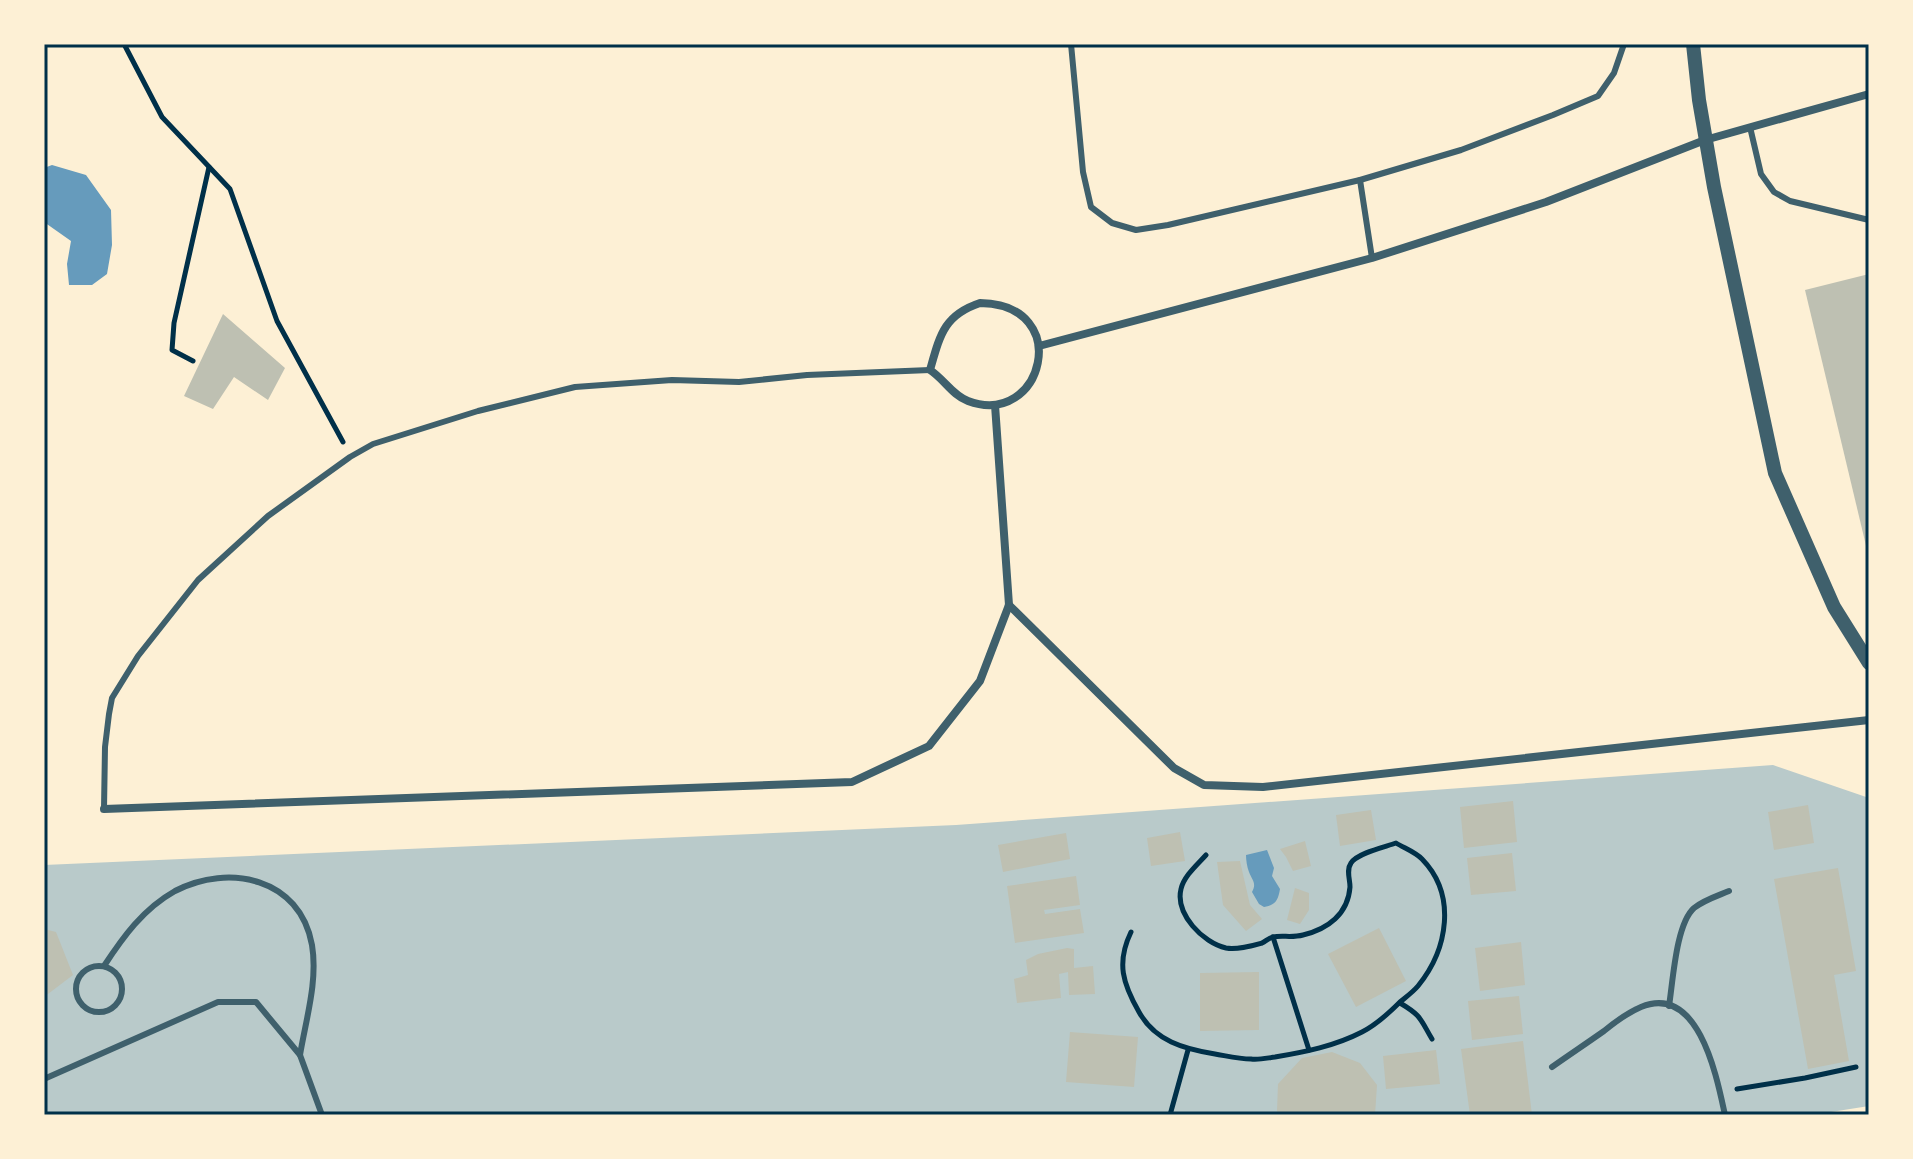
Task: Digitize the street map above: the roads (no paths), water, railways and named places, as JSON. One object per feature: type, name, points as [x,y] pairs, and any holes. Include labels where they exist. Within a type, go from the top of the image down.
[{"type":"street","points":[[1693,44],[1705,140],[1775,473],[1834,607],[1869,663]]},
{"type":"street","points":[[1039,346],[1372,258],[1546,202],[1705,140],[1869,94]]},
{"type":"street","points":[[980,303],[997,303],[1012,308],[1025,318],[1039,346],[1039,362],[1034,377],[1011,400],[995,405],[979,405],[964,400],[930,370],[942,331],[952,317],[980,303]]},
{"type":"street","points":[[104,809],[852,782],[929,746],[980,681],[1009,605],[995,405]]},
{"type":"street","points":[[1009,605],[1174,768],[1204,785],[1263,787],[1869,720]]},
{"type":"lane","points":[[1071,44],[1083,172],[1091,207],[1112,223],[1136,230],[1360,180],[1461,150],[1598,96],[1614,73],[1624,44]]},
{"type":"lane","points":[[1750,127],[1761,174],[1774,192],[1790,201],[1869,220]]},
{"type":"lane","points":[[1360,180],[1372,258]]},
{"type":"lane","points":[[104,809],[105,747],[110,706],[138,656],[198,580],[268,516],[373,444],[463,416],[575,387],[672,380],[739,382],[807,375],[930,370]]},
{"type":"lane","points":[[104,966],[126,932],[143,915],[175,892],[194,883],[236,878],[272,886],[287,897],[298,911],[312,944],[313,985],[300,1055]]},
{"type":"lane","points":[[1669,1006],[1682,929],[1688,915],[1699,904],[1729,891]]},
{"type":"lane","points":[[104,966],[120,980],[122,995],[113,1008],[98,1013],[83,1007],[76,994],[76,986],[83,972],[104,966]]},
{"type":"lane","points":[[44,1079],[218,1002],[256,1002],[300,1055],[322,1115]]},
{"type":"lane","points":[[1552,1067],[1639,1008],[1659,1004],[1669,1006],[1686,1016],[1703,1040],[1711,1058],[1725,1115]]},
{"type":"water","points":[[52,165],[86,175],[111,210],[112,245],[107,274],[92,285],[69,285],[67,264],[71,241],[44,222],[44,168]]},
{"type":"water","points":[[1267,850],[1274,868],[1272,876],[1280,889],[1276,901],[1264,907],[1252,892],[1254,884],[1246,855]]}]
